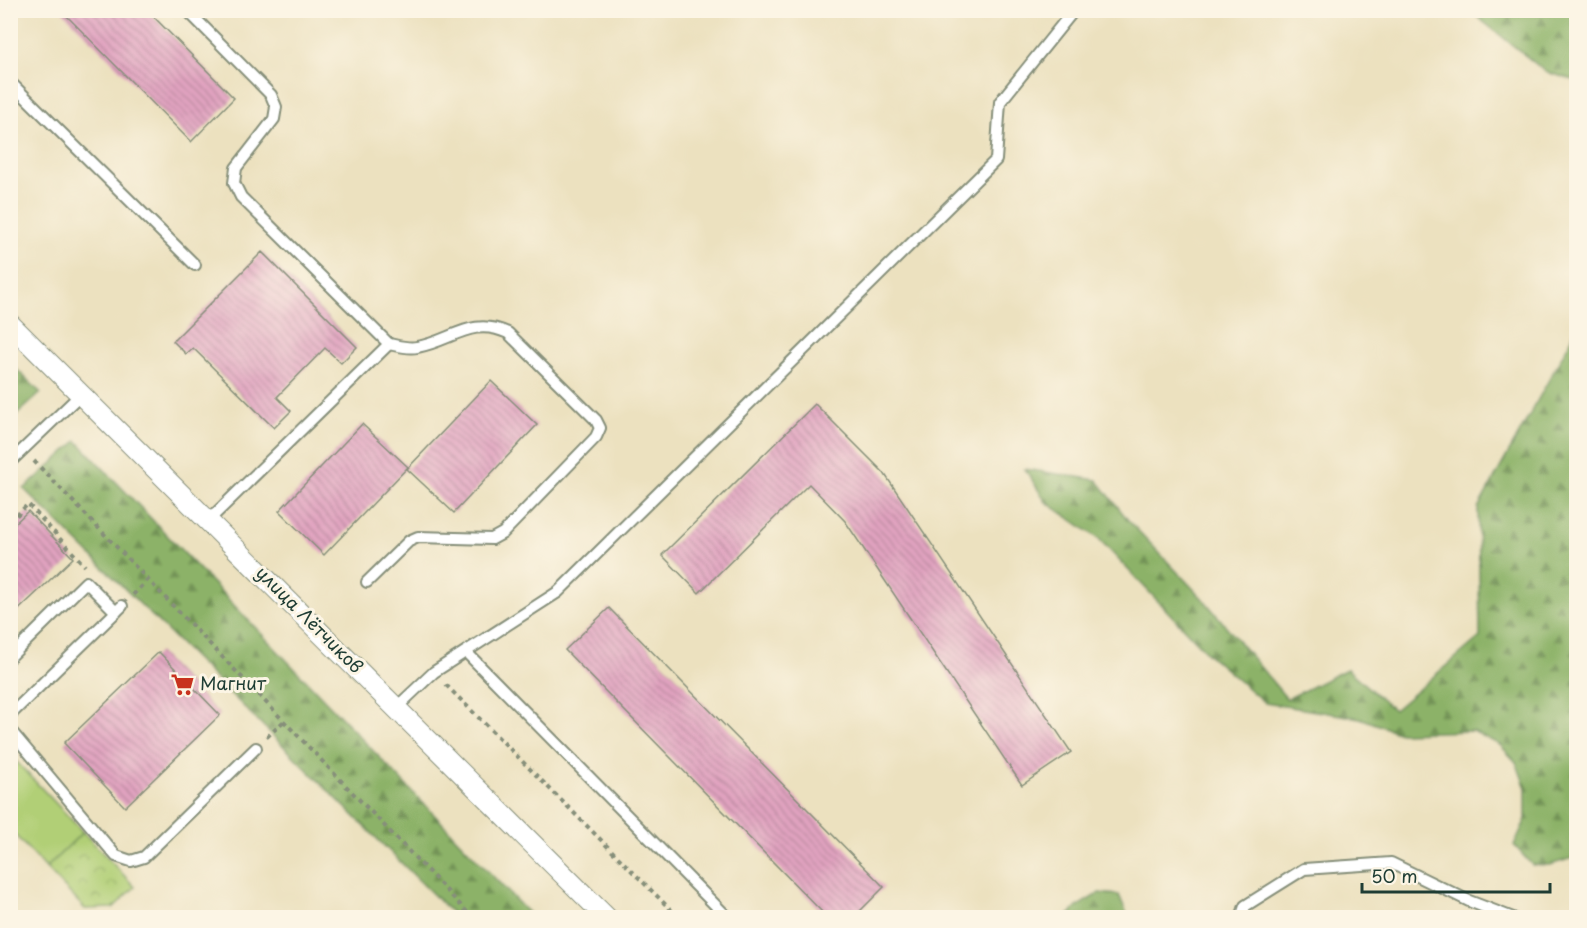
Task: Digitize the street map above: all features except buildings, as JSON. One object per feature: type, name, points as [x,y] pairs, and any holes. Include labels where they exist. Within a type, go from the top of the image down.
[{"type":"street","name":"улица Лётчиков","points":[[10,324],[607,918]]},
{"type":"lane","points":[[187,10],[271,95],[276,107],[274,119],[236,168],[234,183],[241,197],[389,344],[407,348],[418,347],[480,326],[508,333],[596,420],[600,428],[596,437],[503,533],[492,539],[418,537],[409,541],[367,582]]},
{"type":"lane","points":[[397,707],[434,672],[558,592],[996,160],[1000,102],[1074,10]]},
{"type":"lane","points":[[10,82],[195,265]]},
{"type":"lane","points":[[209,520],[389,344]]},
{"type":"lane","points":[[10,462],[81,394]]},
{"type":"lane","points":[[10,657],[86,582],[119,609],[10,715]]},
{"type":"lane","points":[[466,652],[728,918]]},
{"type":"lane","points":[[10,730],[116,856],[130,861],[144,857],[256,748]]},
{"type":"lane","points":[[1241,918],[1245,906],[1304,869],[1391,863],[1469,901],[1513,918]]},
{"type":"path","points":[[23,449],[473,918]]},
{"type":"path","points":[[10,522],[28,504],[86,565],[78,573]]},
{"type":"path","points":[[434,672],[679,918]]},
{"type":"green space","points":[[1470,11],[1576,11],[1576,81],[1546,72]]},
{"type":"green space","points":[[1576,326],[1576,857],[1550,865],[1532,865],[1514,845],[1526,819],[1526,788],[1516,762],[1500,745],[1473,731],[1400,733],[1360,718],[1265,703],[1208,654],[1099,539],[1046,502],[1025,469],[1097,480],[1128,520],[1205,601],[1287,699],[1347,669],[1394,710],[1480,637],[1478,508],[1572,338]]},
{"type":"green space","points":[[11,364],[41,393],[11,420]]},
{"type":"green space","points":[[77,441],[531,916],[529,918],[456,917],[24,489]]},
{"type":"green space","points":[[11,756],[83,832],[46,868],[11,831]]},
{"type":"green space","points":[[83,832],[135,887],[113,908],[85,909],[46,868]]},
{"type":"green space","points":[[1099,893],[1119,895],[1127,914],[1125,917],[1067,917],[1078,906]]},
{"type":"place","name":"Магнит","points":[[182,684]]}]
